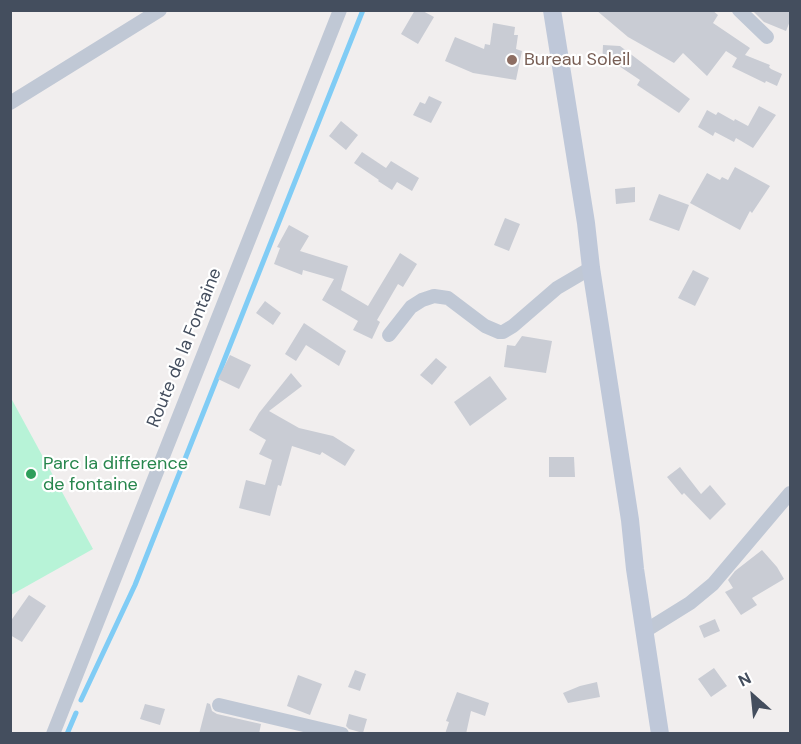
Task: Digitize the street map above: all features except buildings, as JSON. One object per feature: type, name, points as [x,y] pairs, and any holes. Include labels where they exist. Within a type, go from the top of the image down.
[{"type":"main road","points":[[552,10],[586,223],[660,734]]},
{"type":"street","points":[[10,103],[160,10]]},
{"type":"street","name":"Route de la Fontaine","points":[[53,734],[340,10]]},
{"type":"street","points":[[739,10],[767,37]]},
{"type":"street","points":[[389,335],[411,307],[434,296],[448,298],[485,326],[503,332],[557,288],[591,268]]},
{"type":"street","points":[[645,632],[690,603],[713,584],[790,494]]},
{"type":"street","points":[[219,705],[342,734]]},
{"type":"green space","name":"Parc la difference de fontaine","points":[[11,398],[93,549],[10,595]]},
{"type":"waterway","points":[[81,700],[135,585],[363,10]]},
{"type":"waterway","points":[[67,734],[76,713]]},
{"type":"place","name":"Bureau Soleil","points":[[512,60]]},
{"type":"place","name":"Parc la difference de fontaine","points":[[31,474]]}]
